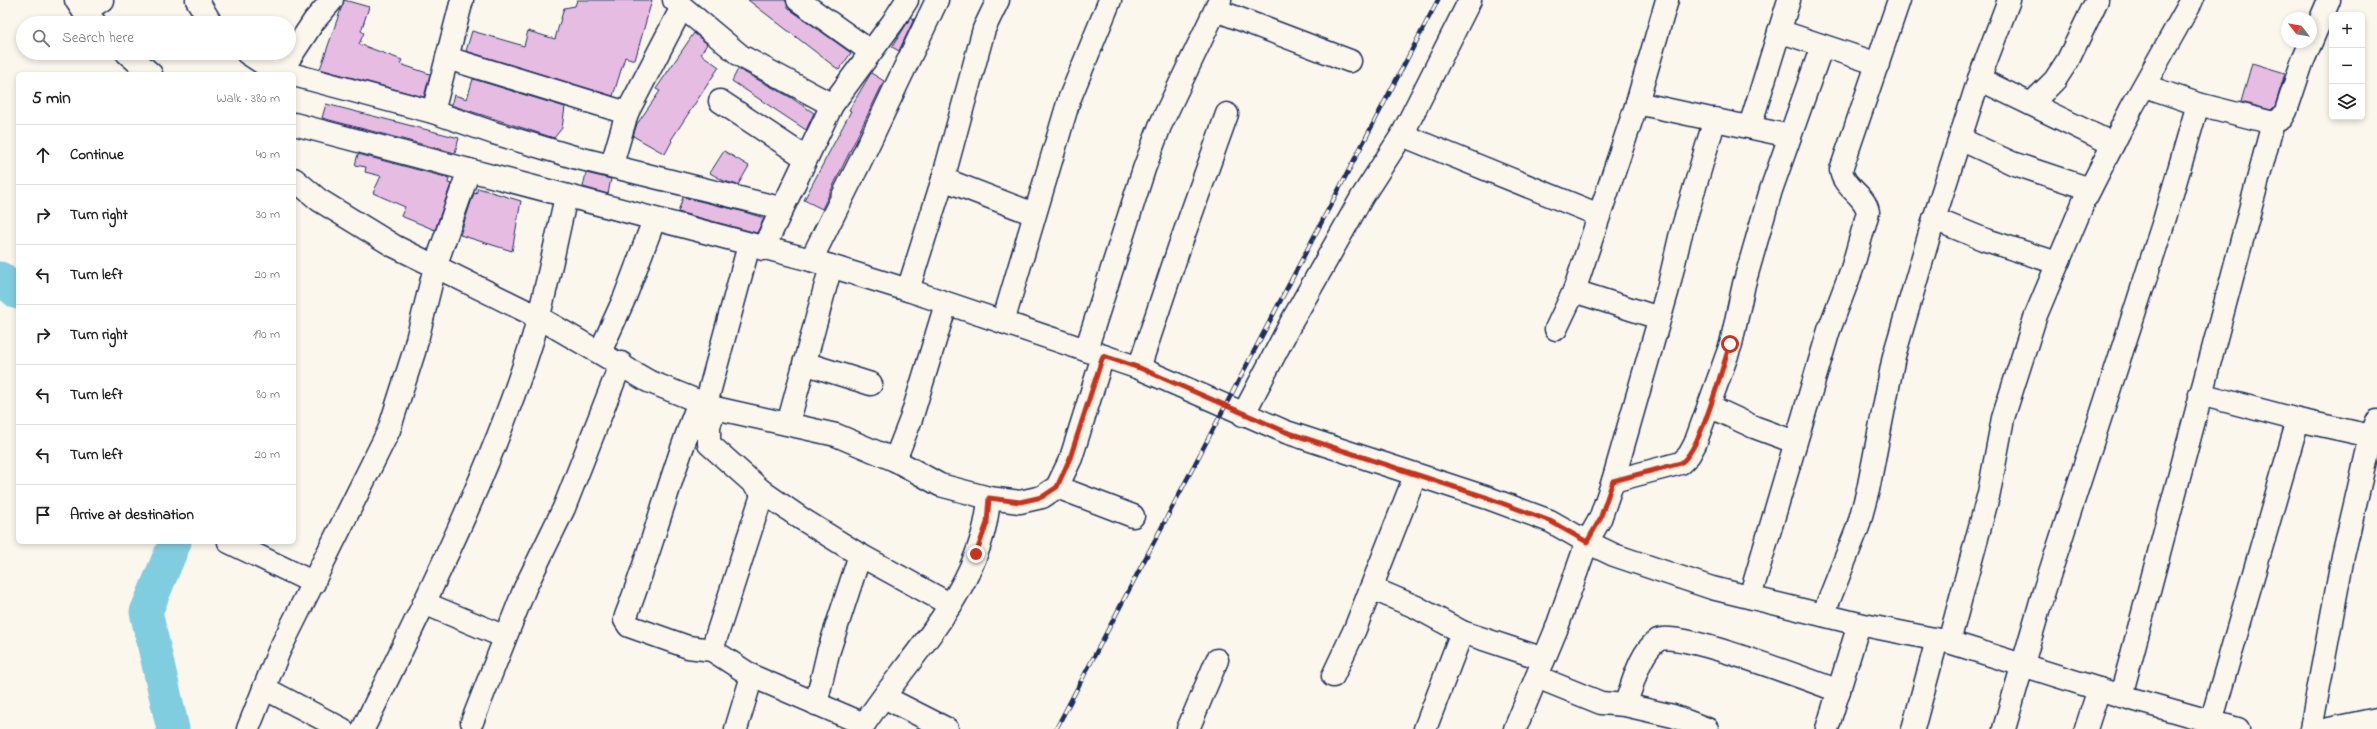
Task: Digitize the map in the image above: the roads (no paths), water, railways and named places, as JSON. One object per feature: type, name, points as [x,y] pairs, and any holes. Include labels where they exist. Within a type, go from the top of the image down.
[{"type":"street","points":[[85,12],[102,0]]},
{"type":"street","points":[[197,0],[207,16]]},
{"type":"street","points":[[296,58],[314,21],[332,0]]},
{"type":"street","points":[[433,112],[462,0]]},
{"type":"street","points":[[798,0],[870,51]]},
{"type":"street","points":[[907,0],[893,22],[870,51],[832,105],[780,208],[756,247],[707,405],[676,467],[647,560],[625,620],[629,626],[688,647],[712,650],[752,676],[863,726],[951,605],[979,547],[987,523],[989,498]]},
{"type":"street","points":[[788,424],[804,363],[821,263],[858,166],[936,0]]},
{"type":"street","points":[[908,290],[943,179],[984,29],[998,0]]},
{"type":"street","points":[[1003,322],[1069,100],[1110,0]]},
{"type":"street","points":[[1243,415],[1292,321],[1362,197],[1402,135],[1470,0]]},
{"type":"street","points":[[1556,329],[1574,291],[1637,103],[1667,0]]},
{"type":"street","points":[[1750,126],[1789,0]]},
{"type":"street","points":[[1750,597],[1830,330],[1852,269],[1868,212],[1865,202],[1851,190],[1842,176],[1841,170],[1899,0]]},
{"type":"street","points":[[1823,615],[1858,527],[1880,435],[1894,356],[1934,219],[1979,79],[2009,0]]},
{"type":"street","points":[[2030,104],[2055,80],[2068,60],[2097,0]]},
{"type":"street","points":[[1913,729],[1943,641],[1989,493],[2003,418],[2036,315],[2090,189],[2192,0]]},
{"type":"street","points":[[2121,696],[2149,586],[2171,511],[2200,394],[2273,124],[2286,111],[2302,62],[2329,0]]},
{"type":"street","points":[[612,164],[627,113],[677,2],[741,56],[832,105]]},
{"type":"street","points":[[296,181],[325,204],[394,246],[538,317],[621,363],[648,381],[707,405],[836,435],[895,460],[940,485],[989,498],[1020,502],[1042,497],[1057,487],[1070,458],[1095,353],[1144,169],[1160,126],[1218,5],[1350,61]]},
{"type":"street","points":[[1779,31],[1878,64]]},
{"type":"street","points":[[1613,481],[1681,463],[1686,459],[1695,444],[1730,344],[1744,284],[1771,190],[1822,46]]},
{"type":"street","points":[[447,58],[627,113]]},
{"type":"street","points":[[135,60],[148,72]]},
{"type":"street","points":[[261,60],[284,72]]},
{"type":"street","points":[[289,72],[295,60]]},
{"type":"street","points":[[296,76],[433,112],[537,146],[780,208]]},
{"type":"street","points":[[1979,79],[2113,144]]},
{"type":"street","points":[[2145,86],[2198,104],[2273,124]]},
{"type":"street","points":[[720,101],[806,158]]},
{"type":"street","points":[[1637,103],[1750,126],[1790,136]]},
{"type":"street","points":[[2004,729],[2021,665],[2175,184],[2198,104]]},
{"type":"street","points":[[1140,368],[1179,248],[1228,114]]},
{"type":"street","points":[[1515,729],[1541,668],[1587,542],[1600,519],[1613,481],[1680,237],[1715,119]]},
{"type":"street","points":[[296,125],[566,197],[821,263],[908,290],[1140,368],[1243,415],[1286,432],[1336,447],[1415,476],[1488,498],[1550,521],[1614,555],[1712,588],[1859,624],[1943,641],[2121,696],[2198,723],[2238,729]]},
{"type":"street","points":[[1402,135],[1599,215]]},
{"type":"street","points":[[1960,139],[2012,162],[2090,189]]},
{"type":"street","points":[[248,729],[280,651],[389,430],[414,352],[435,267],[469,170]]},
{"type":"street","points":[[943,179],[1034,214]]},
{"type":"street","points":[[363,729],[424,603],[490,454],[532,341],[566,197]]},
{"type":"street","points":[[1934,219],[1983,239],[2057,263]]},
{"type":"street","points":[[600,352],[625,297],[654,220]]},
{"type":"street","points":[[1574,291],[1659,318]]},
{"type":"street","points":[[895,460],[911,419],[946,304]]},
{"type":"street","points":[[472,722],[525,588],[564,508],[621,363]]},
{"type":"street","points":[[804,363],[871,384]]},
{"type":"street","points":[[2200,394],[2298,420],[2374,428],[2343,556],[2311,729]]},
{"type":"street","points":[[707,405],[710,444],[763,492],[860,554],[951,605]]},
{"type":"street","points":[[1709,406],[1754,427],[1796,442]]},
{"type":"street","points":[[2198,723],[2298,420]]},
{"type":"street","points":[[1333,676],[1355,629],[1415,476]]},
{"type":"street","points":[[1057,487],[1133,516]]},
{"type":"street","points":[[712,650],[715,636],[763,492]]},
{"type":"street","points":[[233,544],[314,583]]},
{"type":"street","points":[[816,704],[828,653],[860,554]]},
{"type":"street","points":[[1371,588],[1416,607],[1462,632],[1541,668],[1601,703],[1625,705],[1670,723],[1707,729]]},
{"type":"street","points":[[424,603],[505,637]]},
{"type":"street","points":[[1828,729],[1859,624]]},
{"type":"street","points":[[1425,729],[1462,632]]},
{"type":"street","points":[[1625,705],[1644,657],[1652,646],[1660,639],[1671,639],[1711,648],[1764,664],[1839,691]]},
{"type":"street","points":[[1188,729],[1217,660]]},
{"type":"street","points":[[736,729],[752,676]]},
{"type":"street","points":[[264,688],[342,729]]},
{"type":"street","points":[[2086,729],[2099,689]]},
{"type":"street","points":[[884,697],[920,723],[947,729]]},
{"type":"street","points":[[2328,729],[2377,719]]},
{"type":"waterway","points":[[0,278],[16,291]]},
{"type":"waterway","points":[[173,729],[146,612],[174,544]]},
{"type":"railway","points":[[1056,729],[1438,0]]}]
